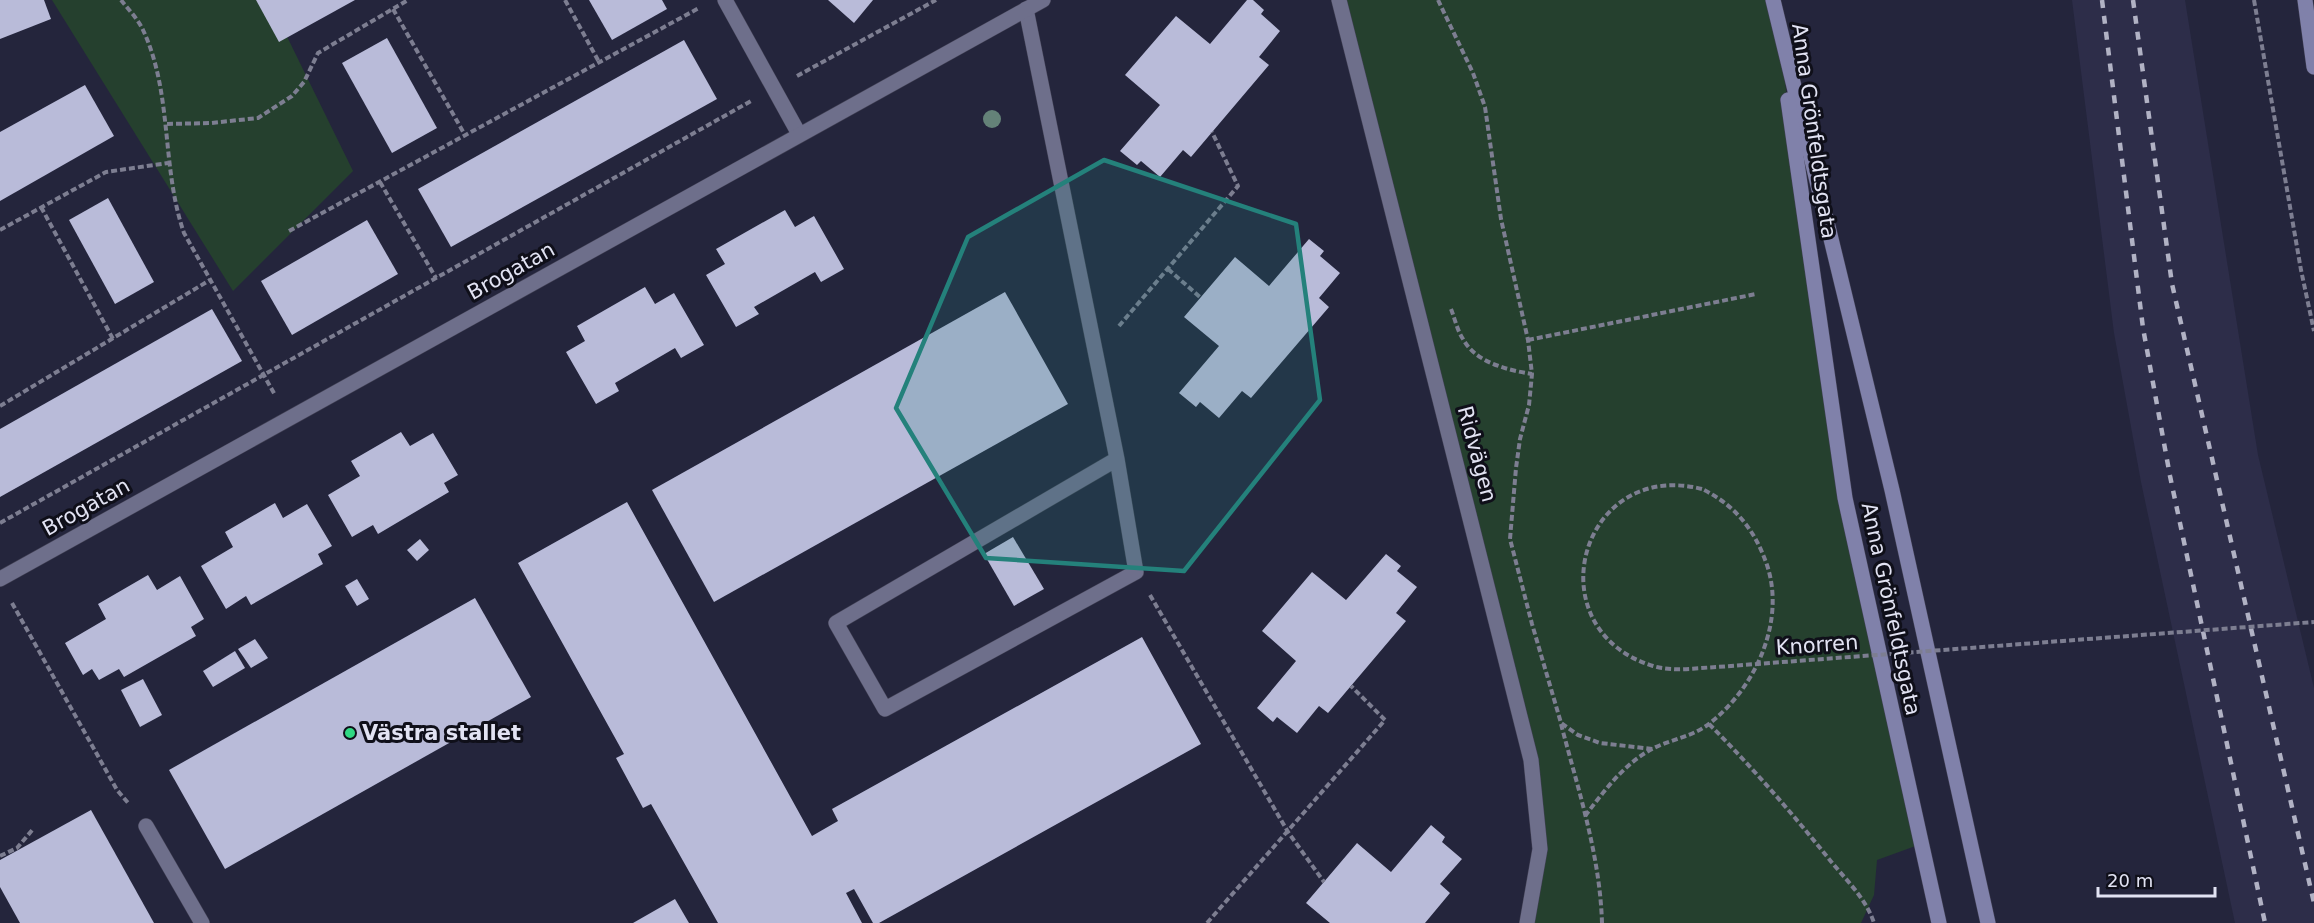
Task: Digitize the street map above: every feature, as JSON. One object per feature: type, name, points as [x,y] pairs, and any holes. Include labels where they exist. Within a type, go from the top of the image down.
[{"type":"main road","points":[[2304,0],[2314,67]]},
{"type":"main road","points":[[2312,0],[2314,9]]},
{"type":"main road","name":"Anna Grönfeldtsgata","points":[[1774,7],[1845,498],[1939,923]]},
{"type":"main road","name":"Anna Grönfeldtsgata","points":[[1774,7],[1892,490],[1988,923]]},
{"type":"street","points":[[725,0],[799,134]]},
{"type":"street","name":"Brogatan","points":[[0,579],[1043,0]]},
{"type":"street","name":"Ridvägen","points":[[1339,0],[1531,760],[1540,849],[1527,923]]},
{"type":"street","points":[[1026,9],[1117,459],[1136,572],[885,709],[836,623],[1117,459]]},
{"type":"street","points":[[146,826],[202,923]]},
{"type":"path","points":[[121,0],[143,28],[161,87],[167,124],[168,163],[176,210],[210,280],[265,375],[286,419]]},
{"type":"path","points":[[167,124],[220,123],[258,118],[292,96],[304,82],[318,53],[408,0]]},
{"type":"path","points":[[565,0],[599,62]]},
{"type":"path","points":[[0,523],[773,88],[936,0]]},
{"type":"path","points":[[1438,0],[1473,73],[1485,107],[1501,219],[1528,340],[1532,374],[1529,405],[1520,439],[1516,468],[1510,539],[1585,816],[1596,865],[1602,923]]},
{"type":"path","points":[[2254,0],[2301,270],[2314,330]]},
{"type":"path","points":[[290,231],[702,6]]},
{"type":"path","points":[[393,9],[465,135]]},
{"type":"path","points":[[1096,354],[1238,186],[1212,132]]},
{"type":"path","points":[[0,230],[106,172],[168,163]]},
{"type":"path","points":[[380,182],[436,278]]},
{"type":"path","points":[[41,207],[113,339]]},
{"type":"path","points":[[1168,269],[1201,298]]},
{"type":"path","points":[[0,406],[210,280]]},
{"type":"path","points":[[1528,340],[1756,294]]},
{"type":"path","points":[[1451,309],[1463,340],[1473,352],[1485,360],[1532,374]]},
{"type":"path","name":"Knorren","points":[[1709,724],[1735,697],[1754,671],[1763,652],[1771,617],[1770,574],[1763,554],[1743,518],[1719,497],[1686,485],[1666,484],[1630,495],[1614,507],[1601,522],[1584,557],[1584,595],[1589,614],[1601,633],[1616,647],[1654,667],[1675,669],[1717,667],[2314,622]]},
{"type":"path","points":[[1136,572],[1288,832],[1324,882]]},
{"type":"path","points":[[10,600],[117,790],[146,826]]},
{"type":"path","points":[[1207,923],[1385,720],[1351,686]]},
{"type":"path","points":[[1561,723],[1578,735],[1600,743],[1653,749]]},
{"type":"path","points":[[1585,816],[1610,783],[1653,749],[1679,740],[1709,724],[1738,753],[1803,827],[1861,898],[1874,923]]},
{"type":"path","points":[[0,856],[17,848],[34,828]]},
{"type":"highlighted area","points":[[1104,160],[1296,224],[1320,400],[1184,571],[986,558],[896,408],[968,237]]},
{"type":"shaded area","points":[[2072,0],[2185,0],[2258,455],[2314,688],[2314,923],[2235,923],[2141,482],[2114,333]]},
{"type":"green space","points":[[52,0],[269,0],[353,171],[233,291]]},
{"type":"green space","points":[[1339,0],[1773,0],[1845,498],[1921,844],[1877,860],[1874,895],[1861,923],[1527,923],[1533,896],[1531,760]]},
{"type":"building","points":[[0,0],[44,0],[51,19],[0,39]]},
{"type":"building","points":[[256,0],[355,0],[279,42]]},
{"type":"building","points":[[589,0],[662,0],[667,9],[612,40]]},
{"type":"building","points":[[828,0],[873,0],[854,23]]},
{"type":"building","points":[[1247,0],[1253,0],[1264,10],[1261,14],[1280,31],[1259,57],[1269,65],[1191,157],[1183,150],[1160,177],[1141,161],[1137,165],[1120,151],[1160,105],[1125,75],[1176,16],[1210,44]]},
{"type":"building","points":[[387,38],[437,128],[392,153],[342,63]]},
{"type":"building","points":[[684,40],[717,99],[451,247],[418,189]]},
{"type":"building","points":[[85,85],[114,136],[0,201],[0,132]]},
{"type":"building","points":[[108,198],[154,282],[115,304],[69,220]]},
{"type":"building","points":[[785,210],[795,227],[814,216],[844,269],[821,282],[815,272],[754,307],[759,314],[736,327],[706,275],[725,264],[716,249]]},
{"type":"building","points":[[367,220],[398,274],[292,335],[261,281]]},
{"type":"building","points":[[1309,239],[1324,251],[1320,256],[1340,273],[1319,298],[1329,307],[1251,398],[1242,391],[1219,418],[1200,402],[1196,407],[1179,393],[1219,346],[1184,317],[1235,257],[1269,286]]},
{"type":"building","points":[[645,287],[655,304],[674,293],[704,345],[681,358],[675,348],[615,383],[619,391],[596,404],[566,352],[585,341],[577,326]]},
{"type":"building","points":[[1005,292],[1068,404],[714,602],[652,490]]},
{"type":"building","points":[[212,309],[242,361],[0,497],[0,429]]},
{"type":"building","points":[[401,432],[410,446],[433,433],[458,475],[444,483],[449,492],[378,534],[373,525],[352,537],[328,495],[360,476],[351,461]]},
{"type":"building","points":[[627,502],[812,836],[838,821],[832,809],[1142,637],[1201,744],[879,923],[873,923],[854,889],[846,893],[862,923],[718,923],[651,804],[643,808],[616,758],[624,754],[518,563]]},
{"type":"building","points":[[275,503],[283,518],[307,504],[332,546],[318,554],[323,564],[251,605],[246,596],[226,609],[201,566],[233,547],[225,532]]},
{"type":"building","points":[[1013,537],[1044,589],[1014,606],[984,554]]},
{"type":"building","points":[[420,539],[429,550],[417,561],[407,550]]},
{"type":"building","points":[[1386,554],[1401,566],[1397,571],[1417,587],[1396,613],[1406,621],[1328,713],[1319,706],[1297,733],[1277,717],[1273,722],[1257,708],[1296,661],[1262,631],[1312,572],[1346,600]]},
{"type":"building","points":[[148,575],[157,590],[180,576],[204,619],[191,627],[196,636],[124,677],[119,669],[99,680],[92,669],[83,675],[65,643],[106,619],[98,604]]},
{"type":"building","points":[[357,579],[369,599],[357,606],[345,586]]},
{"type":"building","name":"Västra stallet","points":[[475,598],[531,697],[225,869],[169,770]]},
{"type":"building","points":[[255,639],[268,658],[251,668],[238,649]]},
{"type":"building","points":[[235,651],[245,668],[213,687],[203,671]]},
{"type":"building","points":[[143,679],[162,715],[140,727],[121,690]]},
{"type":"building","points":[[91,810],[154,923],[20,923],[0,887],[0,860]]},
{"type":"building","points":[[1431,825],[1445,837],[1442,842],[1462,859],[1440,884],[1450,893],[1425,923],[1330,923],[1306,903],[1357,843],[1391,872]]},
{"type":"building","points":[[675,899],[689,923],[633,923]]},
{"type":"railway","points":[[2102,0],[2143,328],[2170,476],[2265,923]]},
{"type":"railway","points":[[2133,0],[2172,284],[2314,903]]},
{"type":"place","name":"Västra stallet","points":[[350,733]]}]
